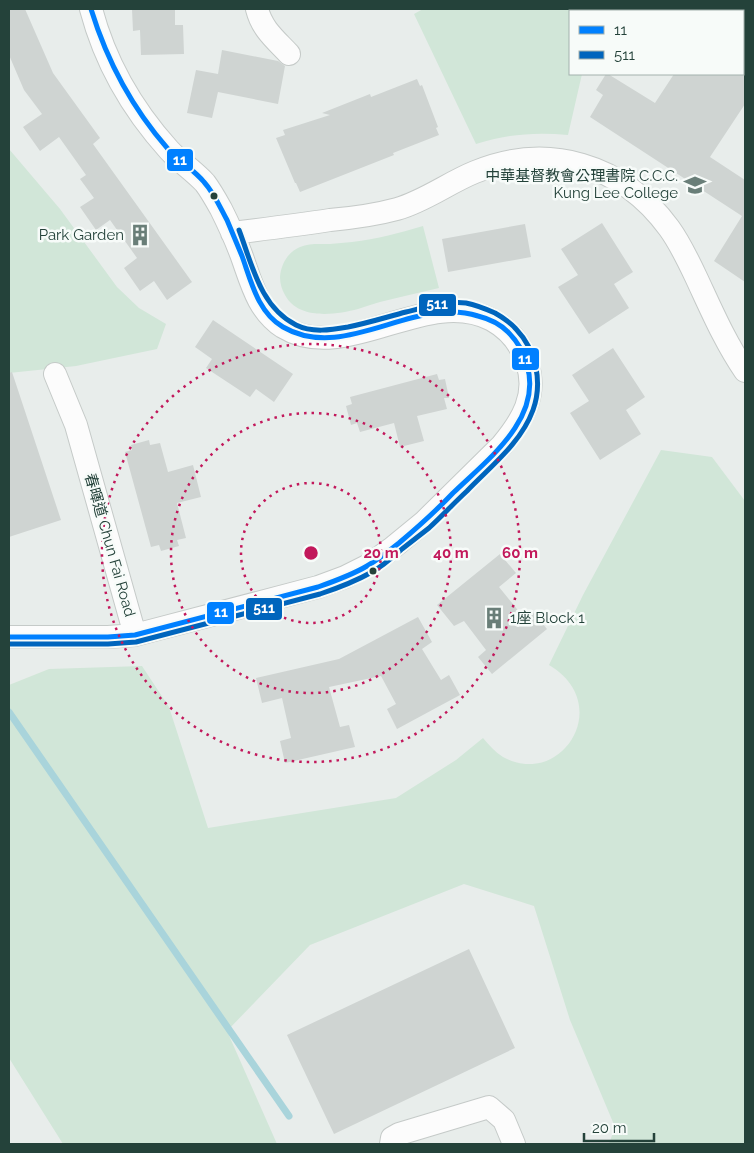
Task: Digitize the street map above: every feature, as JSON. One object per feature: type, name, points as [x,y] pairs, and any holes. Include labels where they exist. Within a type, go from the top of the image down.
[{"type":"street","name":"春暉道 Chun Fai Road","points":[[55,374],[76,425],[135,634],[318,587],[345,577],[369,565],[424,522],[502,445],[521,420],[530,396],[529,368],[518,342],[500,325],[478,314],[466,311],[442,312],[331,338],[305,336],[292,332],[275,321],[262,307],[252,288],[232,233],[205,184],[169,150],[134,106],[109,60],[91,9]]},
{"type":"street","points":[[257,9],[262,25],[289,54]]},
{"type":"street","points":[[232,233],[362,216],[398,209],[430,196],[472,173],[505,162],[538,158],[572,162],[608,174],[624,184],[656,212],[677,240],[721,332],[745,371]]},
{"type":"street","points":[[9,637],[108,637],[135,634]]},
{"type":"street","points":[[392,1144],[392,1138],[399,1134],[489,1107],[504,1120],[514,1144]]},
{"type":"green space","points":[[423,9],[597,9],[569,10],[569,75],[582,75],[568,135],[522,135],[476,144],[414,14]]},
{"type":"green space","points":[[9,149],[60,209],[117,287],[139,308],[166,324],[157,349],[76,366],[9,373]]},
{"type":"green space","points":[[423,226],[439,288],[358,309],[328,314],[318,314],[299,309],[291,303],[283,291],[280,280],[282,268],[289,255],[300,247],[311,244],[347,243]]},
{"type":"green space","points":[[661,450],[712,457],[745,501],[745,1144],[609,1144],[615,1127],[570,1020],[534,906],[464,884],[310,945],[227,1031],[277,1144],[63,1144],[9,1058],[9,685],[49,669],[142,666],[169,707],[208,828],[396,798],[456,760],[483,738],[503,757],[524,764],[544,762],[560,752],[572,738],[579,720],[578,701],[569,682],[549,665],[583,595]]},
{"type":"building","points":[[9,9],[25,9],[53,73],[100,138],[93,144],[192,282],[167,300],[154,281],[140,291],[124,268],[137,258],[110,220],[96,230],[80,207],[94,198],[80,179],[86,175],[59,137],[40,151],[23,127],[42,114],[24,90],[9,55]]},
{"type":"building","points":[[132,9],[175,9],[175,25],[183,25],[184,54],[141,55],[140,30],[133,31]]},
{"type":"building","points":[[222,50],[278,61],[285,66],[278,104],[218,92],[212,118],[187,113],[196,70],[218,74]]},
{"type":"building","points":[[745,74],[745,104],[710,157],[745,180],[745,282],[714,261],[742,216],[590,117],[603,95],[596,90],[605,75],[610,75],[655,103],[673,75]]},
{"type":"building","points":[[417,79],[420,86],[422,85],[438,127],[436,128],[439,135],[300,192],[276,138],[285,135],[283,130],[330,115],[322,113],[370,94],[371,97]]},
{"type":"building","points":[[602,223],[633,272],[614,284],[629,308],[589,334],[558,287],[578,275],[561,249]]},
{"type":"building","points":[[525,224],[531,257],[448,272],[442,239]]},
{"type":"building","points":[[213,320],[293,374],[274,402],[256,389],[250,397],[206,368],[212,359],[195,347]]},
{"type":"building","points":[[613,348],[645,397],[626,410],[641,434],[600,460],[570,413],[589,401],[572,375]]},
{"type":"building","points":[[12,372],[61,520],[9,537],[9,373]]},
{"type":"building","points":[[437,374],[439,380],[445,379],[449,398],[444,398],[447,409],[417,416],[424,441],[400,447],[394,423],[360,432],[357,423],[351,425],[346,406],[352,404],[350,397]]},
{"type":"building","points":[[149,440],[150,445],[160,443],[168,472],[193,465],[201,497],[177,503],[186,538],[177,540],[179,546],[161,551],[159,545],[151,547],[125,452],[132,450],[131,445]]},
{"type":"building","name":"1座 Block 1","points":[[500,554],[516,573],[499,587],[525,619],[533,612],[547,629],[492,674],[478,657],[486,650],[464,621],[454,626],[437,605]]},
{"type":"building","points":[[418,617],[432,642],[422,649],[441,680],[449,675],[460,695],[397,729],[387,709],[396,704],[381,676],[329,687],[340,727],[349,725],[355,747],[285,763],[280,741],[291,738],[282,698],[262,703],[256,678],[339,659]]},
{"type":"building","points":[[469,949],[515,1048],[334,1134],[287,1035]]},
{"type":"waterway","points":[[9,712],[289,1116]]},
{"type":"transit line","name":"11","points":[[9,637],[108,637],[135,635],[318,587],[355,572],[380,558],[406,537],[496,452],[520,421],[527,403],[530,385],[526,360],[514,339],[498,324],[478,316],[454,312],[429,314],[355,334],[331,338],[307,336],[283,327],[274,321],[267,314],[256,296],[242,256],[214,195],[208,186],[168,149],[143,117],[113,65],[91,9]]},
{"type":"transit line","name":"511","points":[[9,644],[108,644],[136,642],[320,594],[347,584],[380,567],[429,528],[513,444],[528,422],[536,399],[536,367],[533,356],[523,337],[514,326],[503,318],[473,305],[451,303],[428,306],[342,328],[322,330],[302,328],[284,317],[266,296],[253,270],[239,230]]},
{"type":"place","name":"中華基督教會公理書院 C.C.C. Kung Lee College","points":[[695,185]]},
{"type":"place","name":"Park Garden","points":[[140,235]]},
{"type":"place","name":"1座 Block 1","points":[[494,618]]}]
